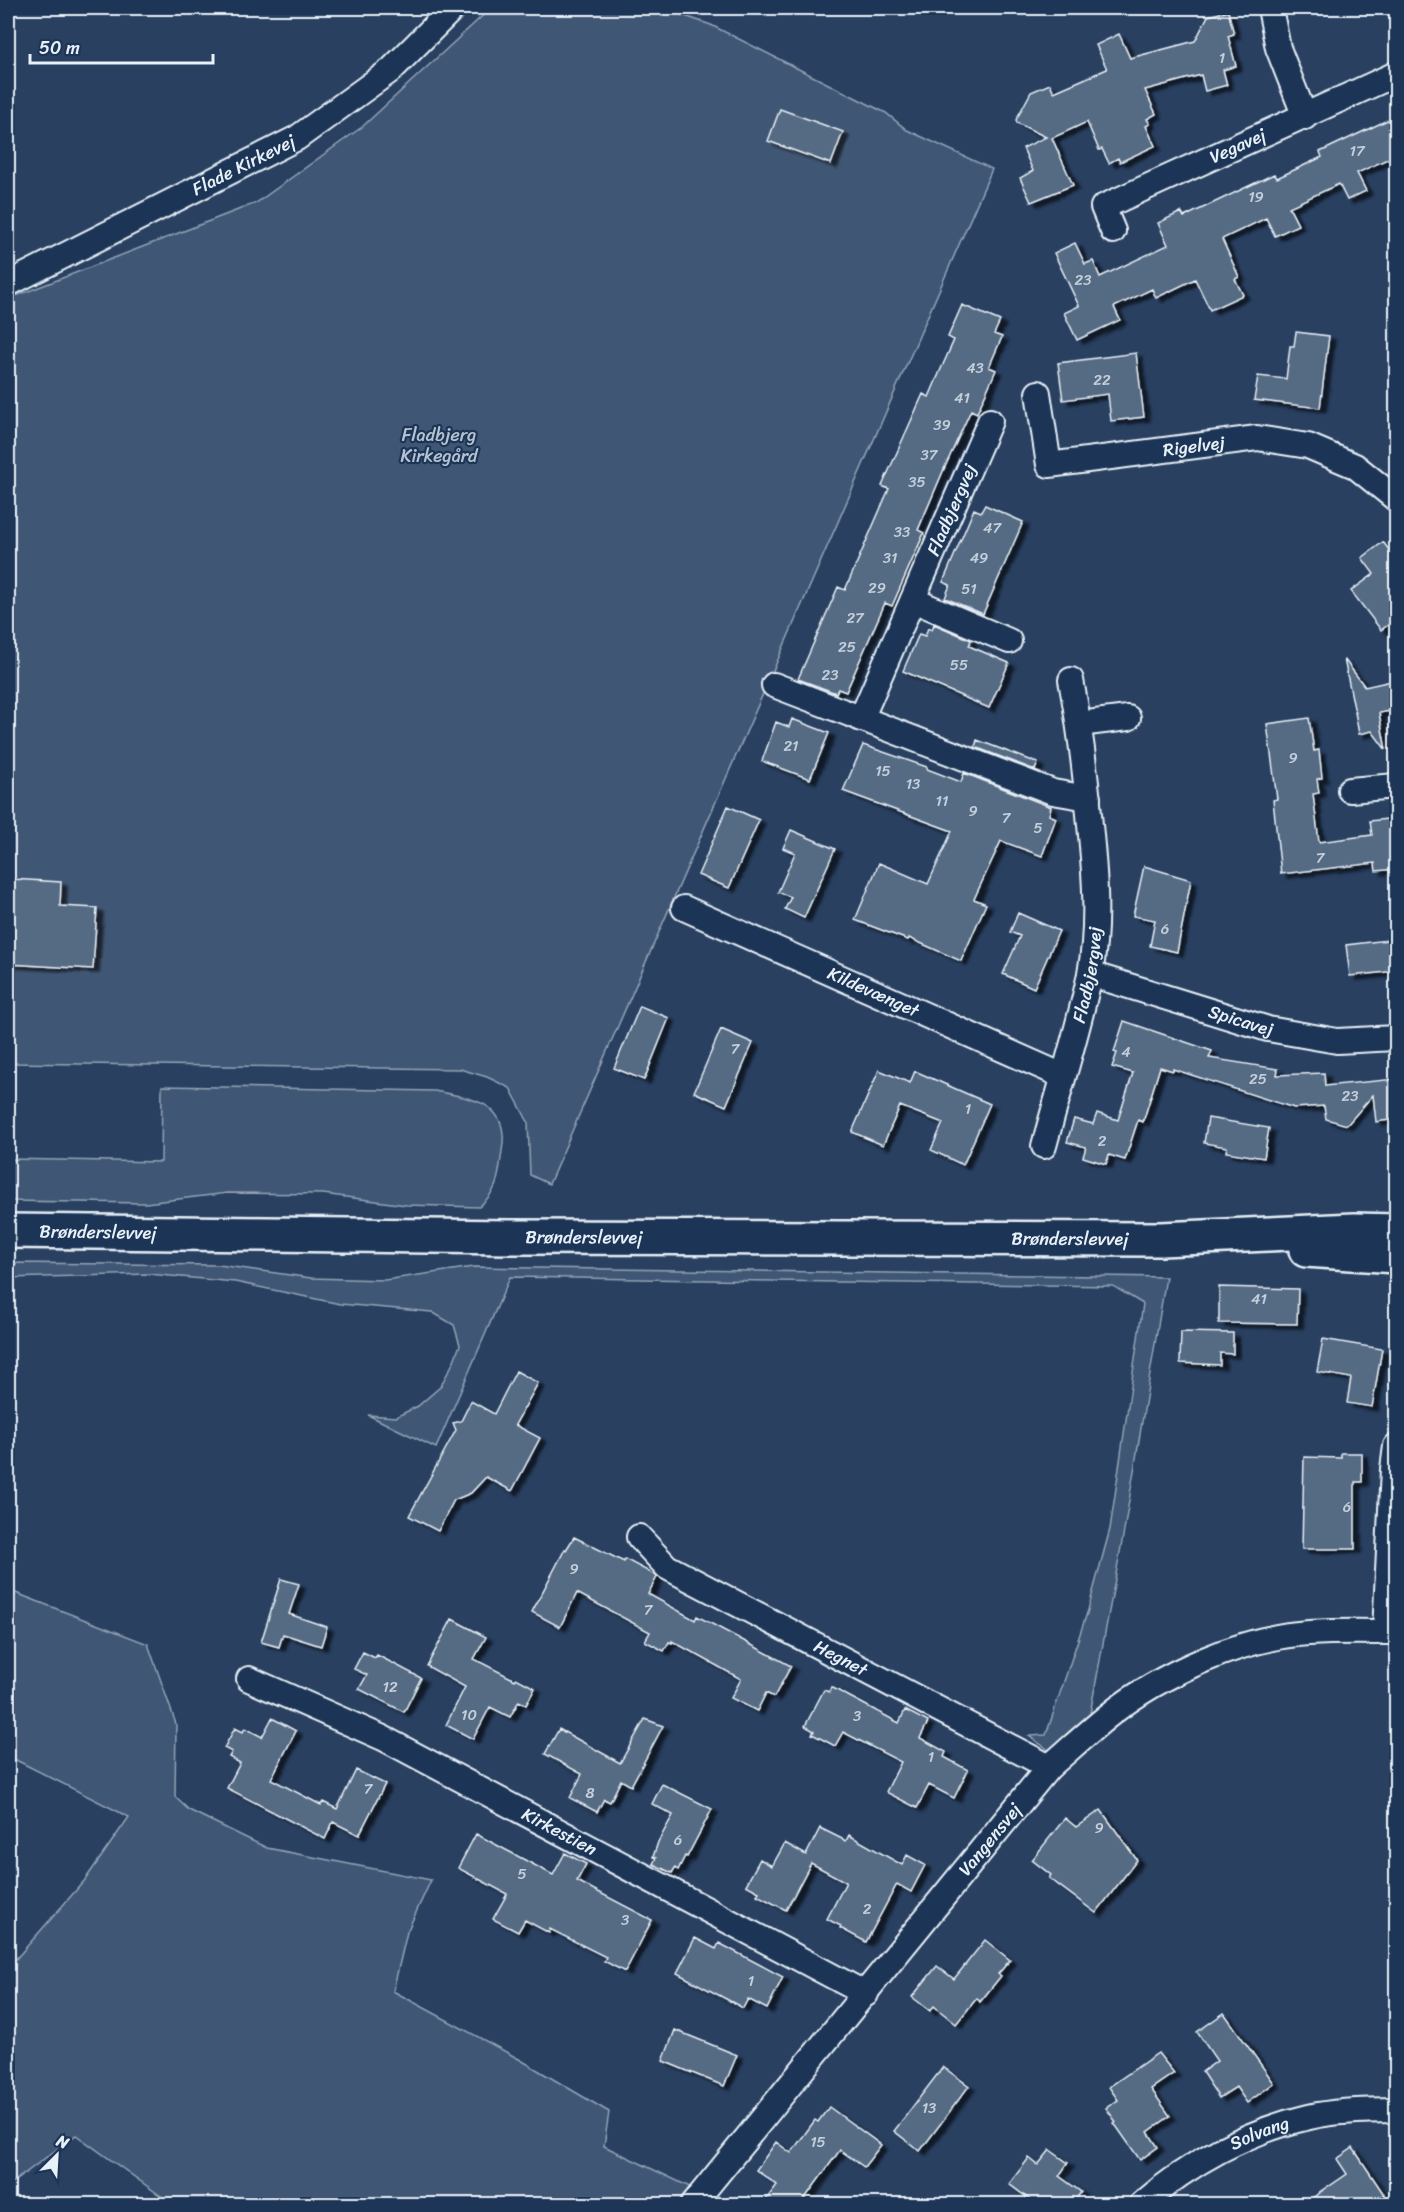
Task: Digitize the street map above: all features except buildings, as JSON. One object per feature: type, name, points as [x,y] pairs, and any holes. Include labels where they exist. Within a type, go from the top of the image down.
[{"type":"main road","name":"Brønderslevvej","points":[[8,1231],[510,1237],[1161,1239],[1354,1230],[1396,1231]]},
{"type":"main road","name":"Brønderslevvej","points":[[1161,1239],[1396,1256]]},
{"type":"street","name":"Flade Kirkevej","points":[[8,284],[297,138],[391,70],[453,8]]},
{"type":"street","points":[[1270,8],[1278,48],[1305,117]]},
{"type":"street","name":"Vegavej","points":[[1113,231],[1102,207],[1396,74]]},
{"type":"street","name":"Rigelvej","points":[[1038,393],[1049,465],[1257,438],[1308,446],[1346,462],[1355,466],[1396,499]]},
{"type":"street","name":"Fladbjergvej","points":[[861,719],[990,421]]},
{"type":"street","points":[[913,600],[1009,641]]},
{"type":"street","name":"Fladbjergvej","points":[[1044,1146],[1090,974],[1096,919],[1088,798],[1071,680]]},
{"type":"street","points":[[774,685],[1053,792],[1088,798]]},
{"type":"street","points":[[1079,724],[1128,718]]},
{"type":"street","points":[[1350,790],[1396,786]]},
{"type":"street","name":"Kildevænget","points":[[684,908],[1063,1076]]},
{"type":"street","name":"Spicavej","points":[[1090,974],[1268,1029],[1337,1041],[1396,1038]]},
{"type":"street","name":"Vangensvej","points":[[693,2205],[1049,1767],[1109,1714],[1149,1688],[1196,1663],[1249,1644],[1308,1633],[1391,1632],[1393,1469],[1396,1446]]},
{"type":"street","name":"Hegnet","points":[[639,1537],[667,1567],[1049,1767]]},
{"type":"street","name":"Kirkestien","points":[[249,1679],[383,1738],[866,1994]]},
{"type":"street","name":"Solvang","points":[[1142,2205],[1196,2163],[1250,2134],[1310,2116],[1396,2110]]},
{"type":"green space","name":"Fladbjerg Kirkegård","points":[[491,8],[662,8],[711,25],[886,113],[907,130],[992,169],[549,1184],[530,1175],[528,1122],[510,1088],[487,1077],[460,1069],[8,1063],[8,299],[256,203],[362,127]]},
{"type":"green space","points":[[162,1086],[435,1091],[468,1098],[488,1107],[500,1122],[503,1140],[497,1179],[490,1196],[479,1207],[406,1205],[323,1194],[228,1193],[146,1203],[8,1201],[8,1159],[161,1162]]},
{"type":"green space","points":[[8,1263],[219,1265],[311,1278],[385,1280],[473,1267],[1166,1277],[1124,1531],[1089,1719],[1053,1753],[1029,1736],[1046,1735],[1088,1610],[1110,1529],[1143,1304],[1113,1286],[510,1277],[436,1448],[368,1415],[396,1417],[418,1406],[440,1387],[460,1345],[454,1325],[432,1312],[340,1304],[235,1282],[149,1274],[8,1278]]},
{"type":"green space","points":[[8,1590],[148,1644],[176,1724],[175,1797],[189,1810],[267,1848],[431,1880],[407,1932],[393,1991],[519,2059],[609,2112],[604,2146],[692,2188],[681,2204],[172,2204],[76,2135],[8,2186],[8,1968],[85,1880],[129,1817],[8,1756]]}]
